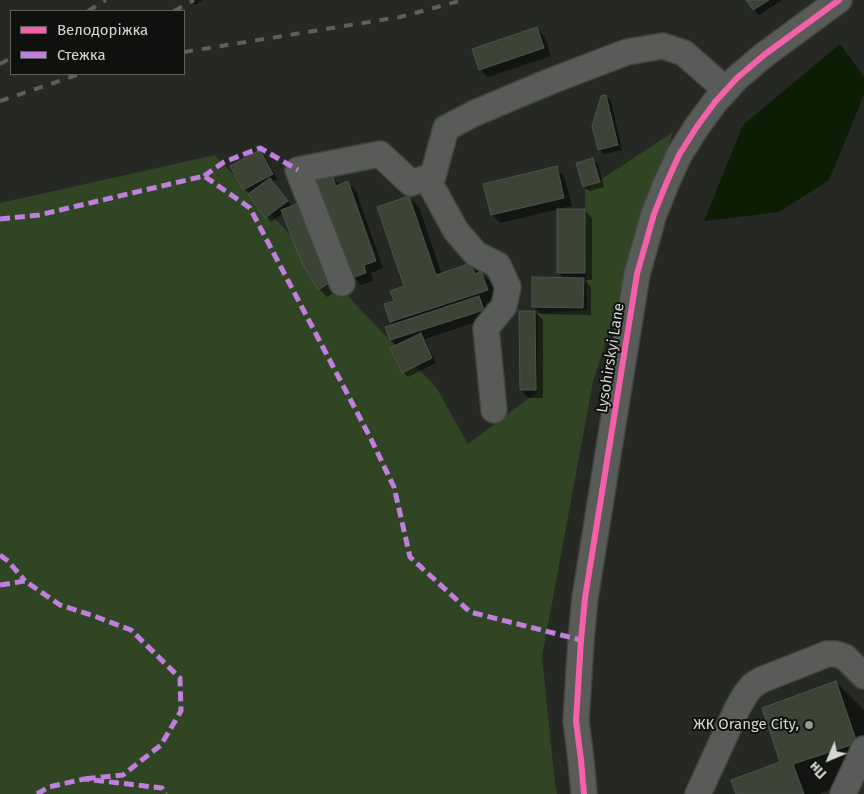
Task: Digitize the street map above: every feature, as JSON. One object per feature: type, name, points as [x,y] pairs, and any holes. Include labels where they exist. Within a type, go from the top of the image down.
[{"type":"street","name":"Lysohirskyi Lane","points":[[584,794],[576,721],[585,598],[637,274],[654,214],[680,155],[696,128],[715,102],[737,78],[764,55],[839,0]]},
{"type":"street","points":[[342,283],[298,170],[380,154],[411,183],[433,176],[446,128],[551,81],[627,52],[663,46],[684,54],[726,90]]},
{"type":"street","points":[[427,178],[456,231],[476,254],[498,265],[508,287],[504,306],[486,328],[494,410]]},
{"type":"street","points":[[698,794],[736,708],[752,686],[761,680],[827,654],[836,654],[844,657],[864,676]]},
{"type":"street","points":[[843,794],[864,749]]},
{"type":"shaded area","points":[[840,44],[864,77],[864,95],[829,180],[779,212],[704,221],[743,125]]},
{"type":"shaded area","points":[[673,132],[593,382],[542,657],[557,794],[0,794],[0,203],[215,155],[436,387],[468,444],[537,392],[538,313],[587,310],[585,190]]},
{"type":"building","points":[[746,0],[769,0],[753,10]]},
{"type":"building","points":[[537,27],[544,48],[479,70],[472,49]]},
{"type":"building","points":[[606,95],[618,145],[598,150],[592,126],[601,96]]},
{"type":"building","points":[[260,150],[273,174],[243,190],[230,166]]},
{"type":"building","points":[[593,158],[600,182],[583,187],[576,163]]},
{"type":"building","points":[[557,166],[564,198],[491,215],[483,184]]},
{"type":"building","points":[[332,175],[336,186],[348,181],[376,261],[364,265],[366,273],[352,278],[317,181]]},
{"type":"building","points":[[270,178],[288,201],[265,218],[248,194]]},
{"type":"building","points":[[409,196],[436,275],[471,263],[475,274],[481,271],[488,290],[390,322],[384,304],[394,301],[390,291],[404,286],[377,207]]},
{"type":"building","points":[[297,204],[318,257],[332,281],[318,290],[302,263],[281,210]]},
{"type":"building","points":[[557,209],[585,209],[585,273],[557,273]]},
{"type":"building","points":[[532,277],[584,278],[583,308],[532,307]]},
{"type":"building","points":[[479,296],[484,310],[390,340],[385,327]]},
{"type":"building","points":[[519,311],[535,311],[536,390],[520,390]]},
{"type":"building","points":[[421,333],[432,358],[402,373],[390,348]]},
{"type":"building","name":"ЖК Orange City,","points":[[836,681],[857,743],[793,764],[804,794],[736,794],[731,780],[780,762],[762,708]]},
{"type":"railway","points":[[90,10],[106,0]]},
{"type":"railway","points":[[176,10],[194,0]]},
{"type":"railway","points":[[185,52],[400,17],[463,0]]},
{"type":"railway","points":[[0,64],[10,59]]},
{"type":"railway","points":[[0,101],[77,75]]},
{"type":"marked path","points":[[204,176],[224,162],[260,148],[298,170]]},
{"type":"marked path","points":[[0,219],[39,215],[204,176],[250,208],[371,439],[394,487],[410,557],[470,612],[581,640]]},
{"type":"marked path","points":[[0,555],[8,561],[25,581]]},
{"type":"marked path","points":[[0,585],[25,581],[60,605],[131,630],[180,678],[181,711],[161,745],[123,775],[84,779]]},
{"type":"marked path","points":[[37,794],[49,787],[84,779],[162,788],[166,794]]},
{"type":"cycle path","points":[[584,794],[576,721],[585,598],[637,274],[654,214],[679,155],[715,102],[737,78],[764,55],[839,0]]},
{"type":"place","name":"ЖК Orange City,","points":[[809,725]]}]
